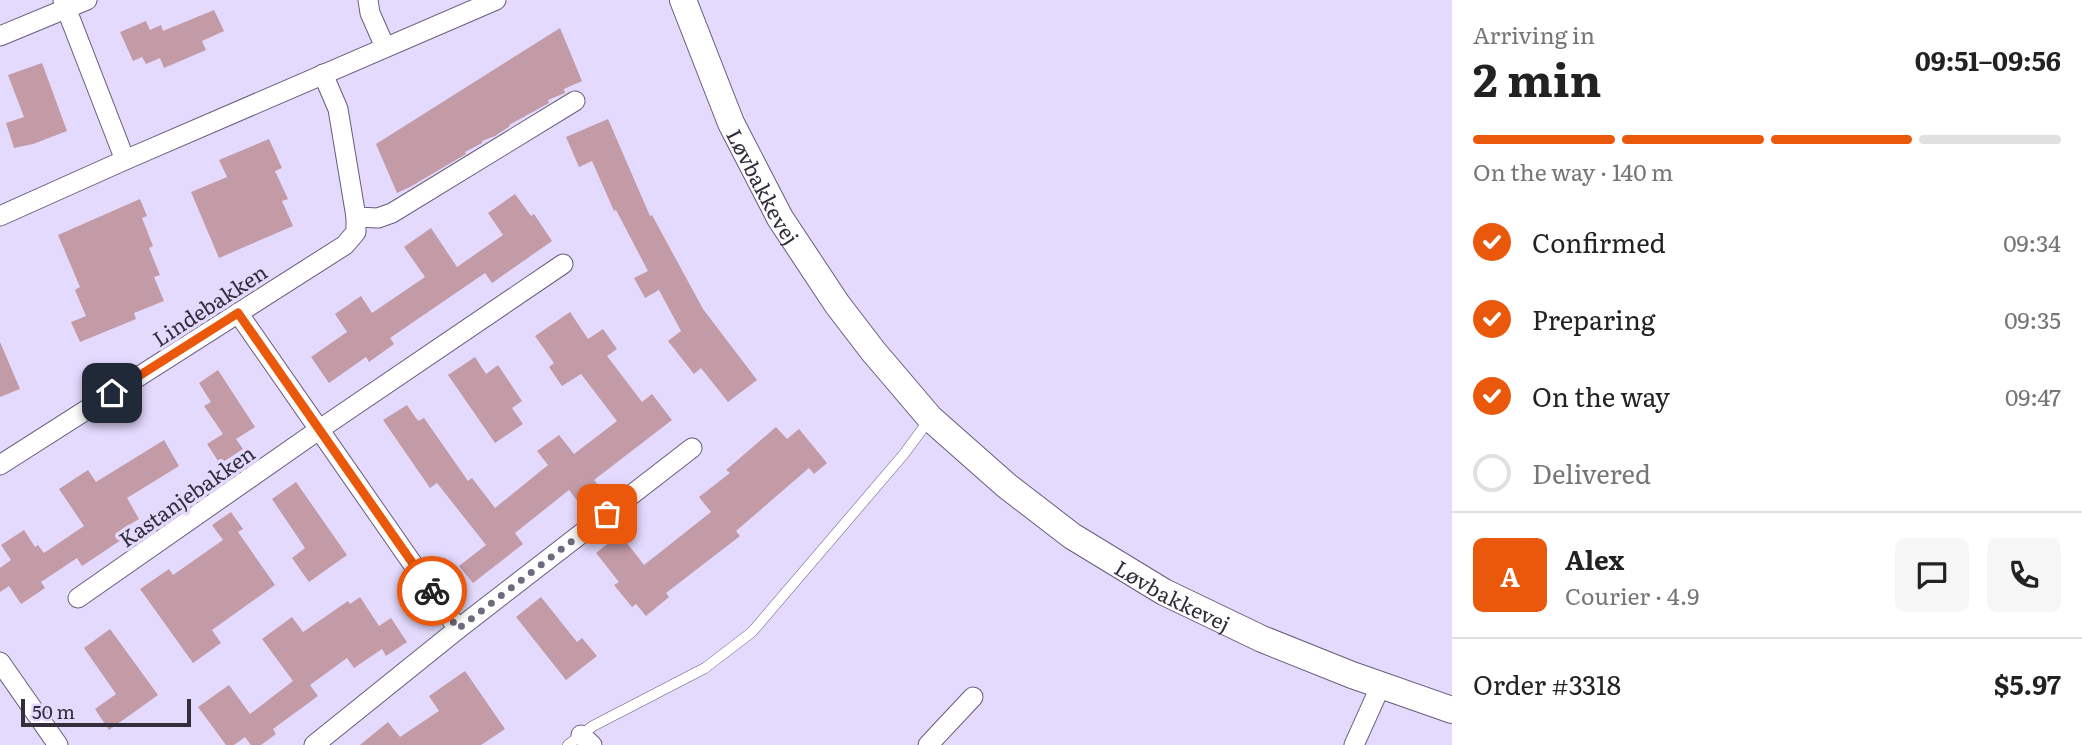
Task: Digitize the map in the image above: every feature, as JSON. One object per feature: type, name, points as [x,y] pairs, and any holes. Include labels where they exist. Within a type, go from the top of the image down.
[{"type":"street","points":[[0,36],[65,4],[87,0]]},
{"type":"street","points":[[368,0],[370,13],[385,47]]},
{"type":"street","points":[[0,216],[496,0]]},
{"type":"street","name":"Løvbakkevej","points":[[683,0],[731,123],[780,218],[837,304],[930,418],[1007,486],[1072,536],[1164,592],[1262,639],[1452,710]]},
{"type":"street","points":[[65,4],[125,160]]},
{"type":"street","points":[[323,74],[338,109],[356,217],[378,218],[392,214],[575,101]]},
{"type":"street","name":"Lindebakken","points":[[0,465],[345,246],[356,232],[356,217]]},
{"type":"street","name":"Kastanjebakken","points":[[78,598],[562,264]]},
{"type":"street","points":[[238,313],[458,629]]},
{"type":"street","points":[[314,745],[458,629],[692,448]]},
{"type":"street","points":[[0,662],[58,745]]},
{"type":"street","points":[[1354,745],[1381,685]]},
{"type":"street","points":[[928,745],[973,697]]},
{"type":"lane","points":[[581,742],[593,726],[705,668],[752,632],[904,454],[930,418]]},
{"type":"building","points":[[214,10],[224,31],[202,41],[206,50],[164,68],[160,58],[146,64],[142,57],[133,61],[120,32],[146,21],[150,30],[161,25],[163,31]]},
{"type":"building","points":[[560,28],[582,81],[564,89],[565,93],[548,100],[549,103],[397,193],[376,144]]},
{"type":"building","points":[[42,63],[67,131],[14,148],[6,123],[24,117],[8,75]]},
{"type":"building","points":[[608,119],[650,216],[652,215],[703,309],[757,380],[728,402],[701,368],[694,374],[668,341],[681,331],[659,290],[645,298],[634,278],[648,271],[616,210],[614,211],[592,161],[579,167],[566,137]]},
{"type":"building","points":[[269,139],[282,168],[275,171],[288,199],[282,201],[293,226],[219,258],[191,192],[227,177],[219,160]]},
{"type":"building","points":[[515,194],[531,216],[534,214],[552,241],[492,283],[485,273],[390,338],[394,344],[369,362],[366,357],[329,383],[311,357],[347,332],[335,314],[361,296],[372,313],[425,277],[404,247],[431,228],[457,267],[503,235],[488,213]]},
{"type":"building","points":[[140,199],[147,216],[142,218],[153,246],[149,248],[160,275],[154,277],[164,301],[134,313],[136,319],[80,342],[71,322],[86,316],[75,290],[80,287],[58,235]]},
{"type":"building","points":[[570,312],[588,339],[603,329],[617,349],[607,356],[642,402],[652,394],[672,420],[594,480],[600,487],[579,503],[569,490],[515,533],[523,544],[473,583],[459,566],[486,545],[437,483],[430,488],[383,420],[407,405],[418,421],[424,418],[468,481],[472,478],[495,508],[548,465],[537,451],[559,435],[574,454],[617,421],[581,374],[562,386],[549,367],[554,363],[535,336]]},
{"type":"building","points":[[0,342],[20,389],[0,397]]},
{"type":"building","points":[[475,357],[486,374],[498,365],[522,401],[512,408],[523,424],[495,443],[448,375]]},
{"type":"building","points":[[218,370],[255,427],[236,439],[243,449],[220,464],[207,444],[223,434],[204,406],[211,402],[199,383]]},
{"type":"building","points":[[776,427],[787,439],[799,429],[827,463],[814,474],[809,468],[736,531],[740,536],[666,593],[669,597],[646,616],[636,604],[632,607],[614,585],[619,582],[596,553],[620,534],[644,565],[711,512],[699,497],[730,473],[726,470]]},
{"type":"building","points":[[164,440],[179,466],[127,498],[139,519],[126,527],[130,534],[82,566],[77,558],[41,582],[45,588],[21,604],[9,586],[0,592],[0,568],[11,560],[1,545],[24,530],[35,547],[38,545],[44,553],[84,526],[59,489],[88,470],[96,482]]},
{"type":"building","points":[[296,482],[347,555],[309,582],[292,558],[305,548],[272,499]]},
{"type":"building","points":[[231,512],[243,529],[238,532],[275,585],[212,630],[221,643],[193,663],[140,589],[169,569],[173,575],[223,540],[212,525]]},
{"type":"building","points":[[360,597],[379,626],[391,618],[407,642],[386,656],[382,649],[354,668],[347,658],[310,685],[318,696],[273,729],[276,734],[261,745],[251,745],[245,737],[234,745],[226,745],[198,707],[229,685],[250,714],[293,681],[262,639],[292,617],[303,632],[348,601],[350,604]]},
{"type":"building","points":[[541,597],[577,642],[582,638],[597,656],[566,680],[516,617]]},
{"type":"building","points":[[110,629],[158,695],[109,730],[95,709],[116,694],[84,648]]},
{"type":"building","points":[[465,671],[505,729],[481,745],[360,745],[388,722],[400,737],[439,711],[429,696]]},
{"type":"way so far","points":[[432,591],[458,629],[607,514]]},
{"type":"route","points":[[112,393],[238,313],[432,591]]}]
